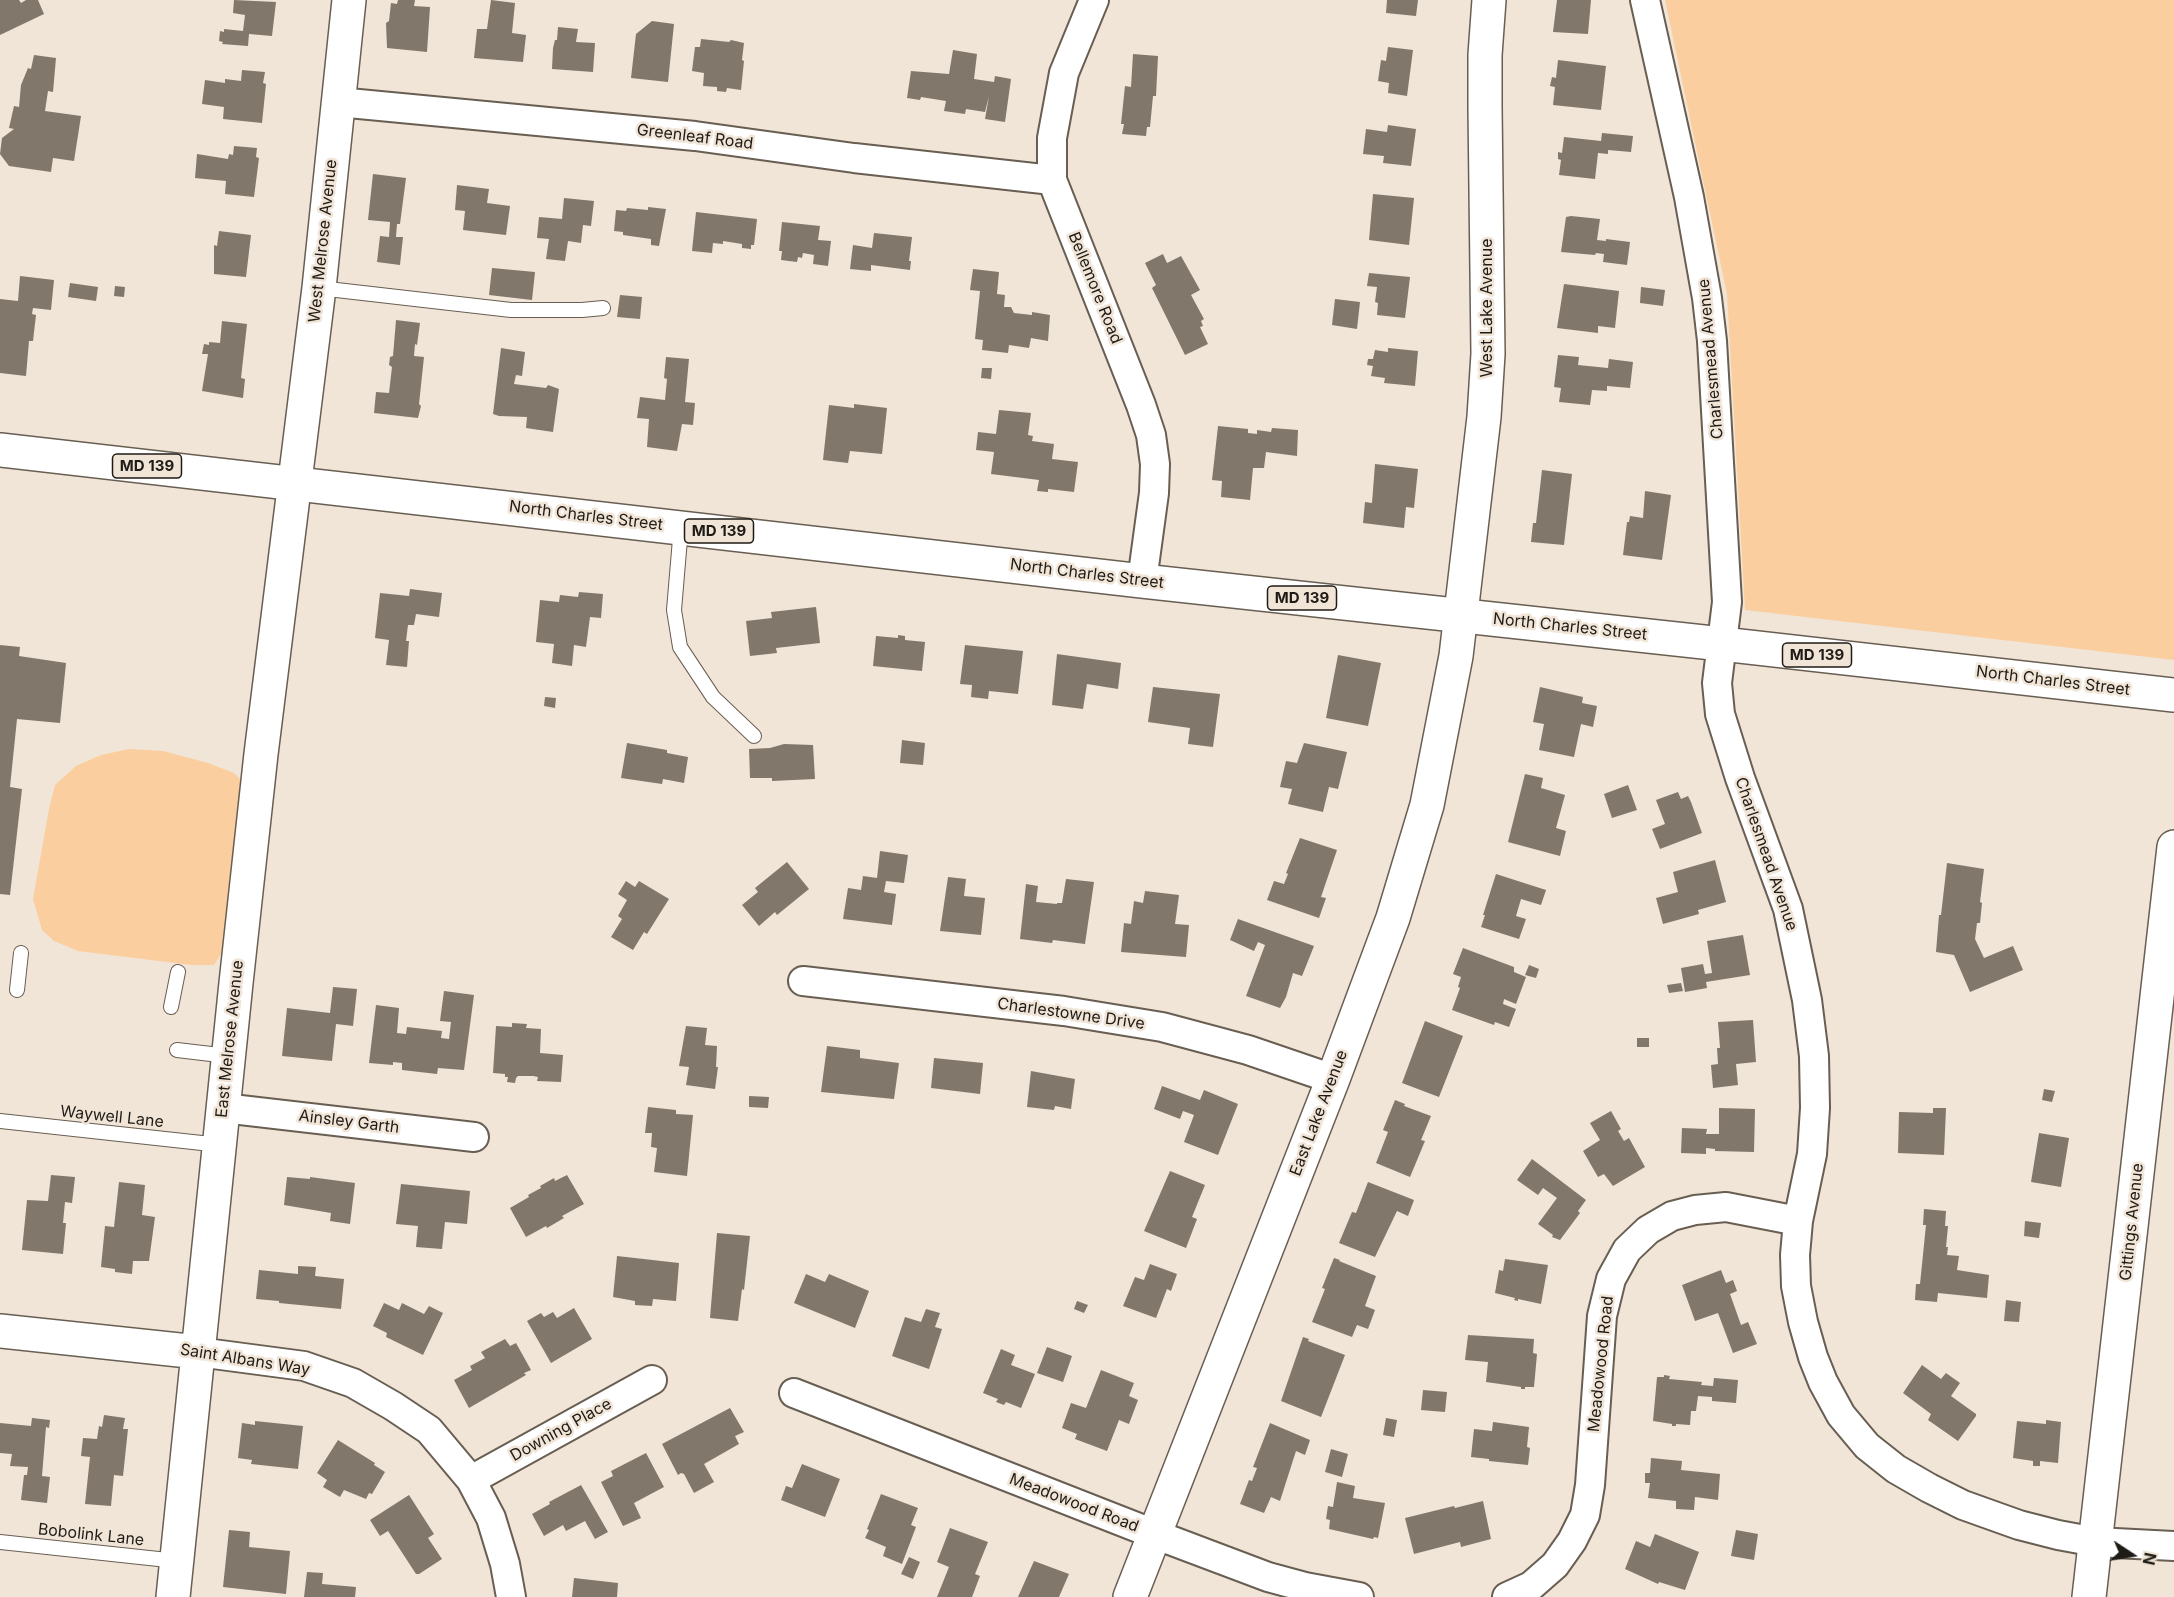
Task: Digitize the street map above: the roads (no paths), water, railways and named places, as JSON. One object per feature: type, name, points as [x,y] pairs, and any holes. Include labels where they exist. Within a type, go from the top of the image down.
[{"type":"street","name":"West Melrose Avenue","points":[[295,483],[350,0]]},
{"type":"street","name":"Bellemore Road","points":[[1094,0],[1064,73],[1052,138],[1052,180],[1126,363],[1151,435],[1155,464],[1154,493],[1143,581]]},
{"type":"street","name":"West Lake Avenue","points":[[1461,615],[1484,417],[1488,354],[1485,107],[1489,0]]},
{"type":"street","name":"Charlesmead Avenue","points":[[1645,0],[1689,198],[1707,298],[1715,387],[1727,602],[1717,683],[1720,714],[1740,778],[1788,909],[1808,1000],[1814,1056],[1815,1108],[1812,1154],[1798,1221],[1795,1255],[1796,1287],[1813,1357],[1823,1382],[1841,1414],[1867,1446],[1896,1469],[1963,1505],[2019,1525],[2058,1535],[2096,1542],[2174,1546]]},
{"type":"street","name":"Greenleaf Road","points":[[338,102],[695,136],[854,158],[1052,180]]},
{"type":"street","name":"North Charles Street","points":[[0,450],[1143,581],[2174,695]]},
{"type":"street","name":"East Melrose Avenue","points":[[173,1597],[261,754],[295,483]]},
{"type":"street","name":"East Lake Avenue","points":[[1130,1597],[1333,1079],[1393,918],[1427,805],[1456,656],[1461,615]]},
{"type":"street","name":"Gittings Avenue","points":[[2090,1597],[2174,847]]},
{"type":"street","name":"Charlestowne Drive","points":[[803,981],[1064,1011],[1162,1027],[1248,1050],[1333,1079]]},
{"type":"street","name":"Ainsley Garth","points":[[223,1108],[474,1137]]},
{"type":"street","name":"Meadowood Road","points":[[1508,1597],[1531,1586],[1555,1565],[1572,1541],[1585,1515],[1590,1485],[1602,1316],[1611,1279],[1627,1250],[1647,1230],[1672,1216],[1695,1210],[1726,1207],[1798,1221]]},
{"type":"street","name":"Saint Albans Way","points":[[0,1331],[304,1366],[353,1383],[429,1430],[471,1480],[491,1518],[505,1564],[511,1597]]},
{"type":"street","name":"Downing Place","points":[[471,1480],[652,1380]]},
{"type":"street","name":"Meadowood Road","points":[[794,1393],[1268,1577],[1305,1587],[1359,1597]]},
{"type":"lane","points":[[319,288],[511,310],[603,308]]},
{"type":"lane","points":[[681,527],[674,610],[680,647],[714,697],[754,735]]},
{"type":"lane","points":[[17,990],[21,953]]},
{"type":"lane","points":[[171,1007],[178,972]]},
{"type":"lane","points":[[177,1050],[228,1056]]},
{"type":"lane","name":"Waywell Lane","points":[[0,1121],[220,1145]]},
{"type":"lane","name":"Bobolink Lane","points":[[0,1542],[178,1561]]}]
